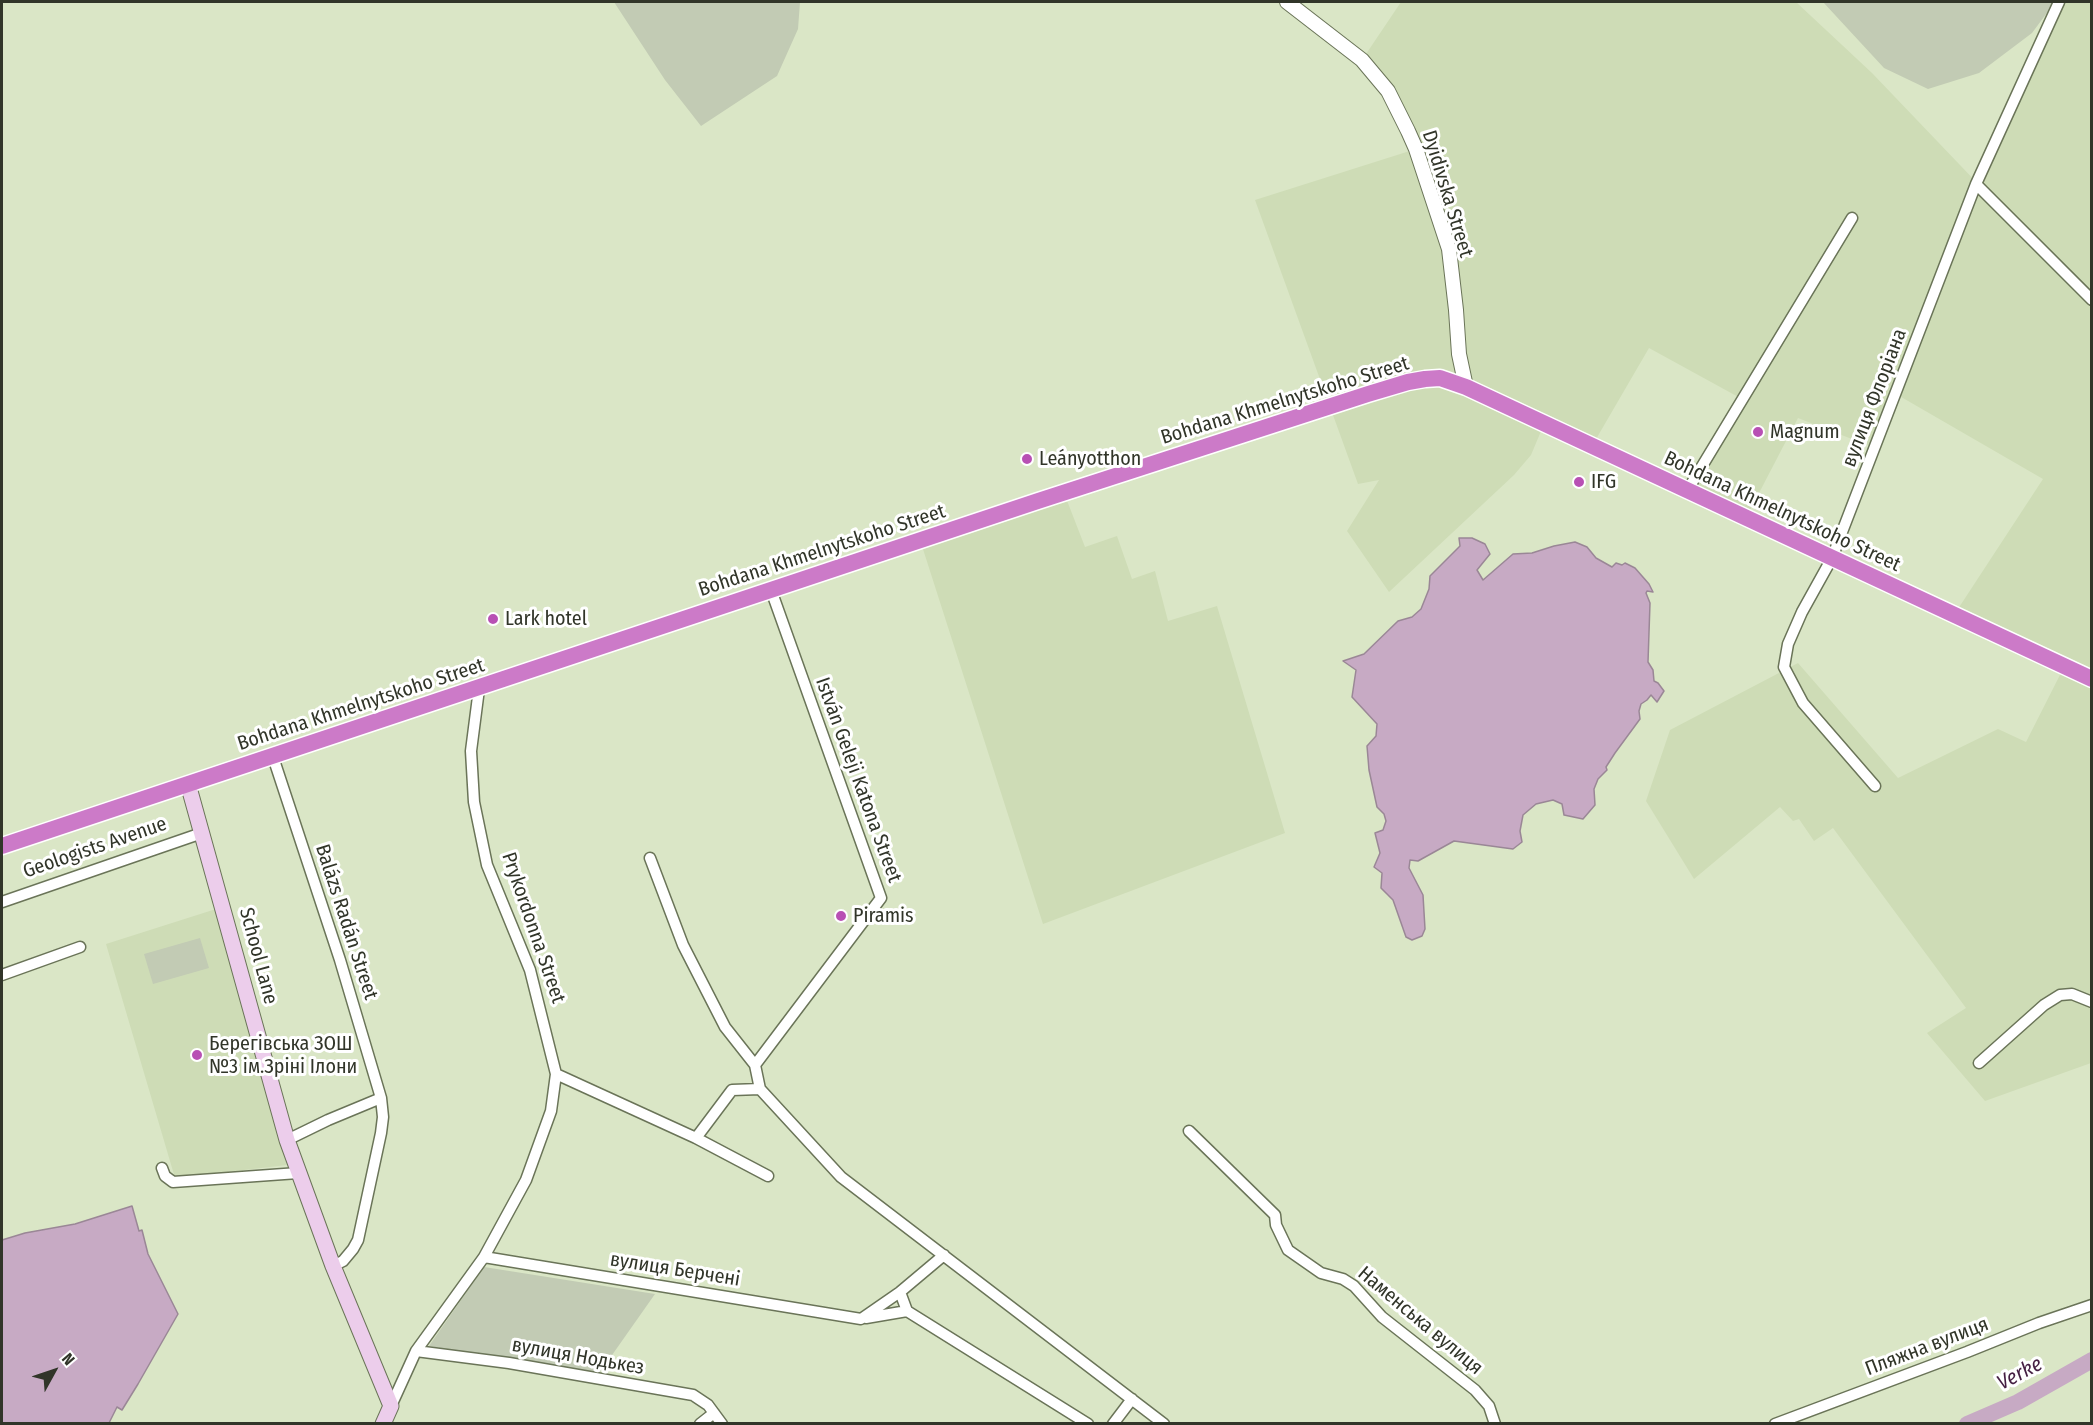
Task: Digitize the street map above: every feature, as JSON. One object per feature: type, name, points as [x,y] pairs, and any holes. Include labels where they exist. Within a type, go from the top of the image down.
[{"type":"highway","name":"Bohdana Khmelnytskoho Street","points":[[188,784],[771,590],[1408,382],[1440,378],[1466,387],[2091,679]]},
{"type":"highway","name":"Geologists Avenue","points":[[2,846],[188,784]]},
{"type":"main road","name":"School Lane","points":[[188,784],[287,1140],[333,1266],[391,1406]]},
{"type":"main road","name":"Prykordonna Street","points":[[383,1424],[391,1406]]},
{"type":"street","name":"Dyidivska Street","points":[[1287,2],[1362,60],[1388,91],[1408,131],[1449,249],[1458,354],[1466,387]]},
{"type":"street","name":"вулиця Флоріана","points":[[1875,786],[1803,703],[1784,668],[1788,644],[1802,612],[1832,558],[1976,184],[2059,2]]},
{"type":"street","points":[[1976,184],[2091,300]]},
{"type":"street","points":[[1688,491],[1852,218]]},
{"type":"street","name":"István Geleji Katona Street","points":[[755,1065],[881,898],[771,590]]},
{"type":"street","name":"Prykordonna Street","points":[[391,1406],[416,1351],[484,1257],[526,1180],[551,1111],[556,1074],[530,970],[488,865],[474,802],[471,751],[479,688]]},
{"type":"street","name":"Balázs Radán Street","points":[[273,757],[340,960],[381,1098],[383,1117],[381,1133],[358,1240],[343,1261],[333,1266]]},
{"type":"street","name":"Geologists Avenue","points":[[2,902],[202,833]]},
{"type":"street","points":[[650,858],[683,945],[725,1027],[755,1065],[760,1089],[841,1177],[1164,1424]]},
{"type":"street","points":[[2,975],[80,947]]},
{"type":"street","points":[[1979,1063],[2044,1005],[2060,995],[2072,994],[2091,1002]]},
{"type":"street","points":[[556,1074],[696,1138],[768,1176]]},
{"type":"street","points":[[696,1138],[732,1090],[760,1089]]},
{"type":"street","points":[[287,1140],[381,1098]]},
{"type":"street","name":"Наменська вулиця","points":[[1189,1131],[1275,1215],[1276,1225],[1288,1250],[1321,1274],[1343,1279],[1354,1286],[1382,1317],[1475,1390],[1490,1406],[1495,1424]]},
{"type":"street","points":[[162,1168],[165,1176],[173,1182],[298,1173]]},
{"type":"street","points":[[861,1319],[900,1292],[944,1255]]},
{"type":"street","name":"вулиця Берчені","points":[[484,1257],[861,1319],[907,1311]]},
{"type":"street","points":[[900,1292],[907,1311],[1088,1424]]},
{"type":"street","name":"Пляжна вулиця","points":[[1775,1424],[2091,1305]]},
{"type":"street","name":"вулиця Нодькез","points":[[416,1351],[509,1363],[693,1395],[708,1406],[722,1424]]},
{"type":"street","points":[[1113,1424],[1132,1400]]},
{"type":"street","points":[[700,1424],[714,1413]]},
{"type":"shaded area","points":[[614,2],[800,2],[798,29],[777,76],[701,126],[665,80]]},
{"type":"shaded area","points":[[1401,2],[1796,2],[1872,73],[1981,187],[2060,2],[2091,2],[2091,1063],[1985,1101],[1927,1033],[1966,1008],[1833,828],[1814,841],[1799,819],[1793,821],[1780,807],[1694,879],[1646,801],[1670,730],[1798,663],[1898,778],[1998,729],[2026,742],[2064,667],[1954,615],[2043,479],[1896,394],[1875,448],[1798,418],[1746,518],[1687,491],[1742,399],[1649,348],[1592,446],[1544,424],[1531,455],[1514,475],[1389,592],[1347,531],[1379,480],[1358,484],[1255,200],[1416,149],[1362,60]]},
{"type":"shaded area","points":[[1823,2],[2055,2],[2032,33],[1979,73],[1928,89],[1884,68]]},
{"type":"shaded area","points":[[1066,498],[1085,547],[1117,536],[1132,579],[1155,571],[1168,621],[1217,606],[1285,833],[1043,924],[922,546]]},
{"type":"shaded area","points":[[1459,538],[1472,538],[1485,544],[1490,554],[1477,570],[1483,580],[1513,554],[1532,553],[1575,542],[1587,547],[1596,558],[1612,567],[1616,563],[1622,565],[1625,563],[1635,568],[1653,592],[1647,591],[1646,593],[1650,603],[1648,662],[1653,670],[1654,681],[1664,691],[1657,702],[1651,695],[1641,704],[1640,719],[1615,753],[1606,767],[1607,770],[1598,779],[1594,789],[1595,805],[1583,819],[1564,815],[1562,804],[1553,800],[1536,804],[1523,815],[1520,831],[1522,842],[1513,849],[1454,841],[1418,861],[1410,860],[1409,868],[1423,895],[1425,929],[1422,936],[1412,940],[1406,937],[1393,900],[1381,888],[1382,873],[1374,867],[1380,853],[1375,833],[1383,830],[1386,821],[1384,814],[1377,807],[1369,770],[1367,746],[1376,736],[1377,724],[1352,697],[1356,670],[1343,661],[1364,654],[1398,621],[1412,617],[1421,609],[1429,589],[1430,576],[1460,546]]},
{"type":"shaded area","name":"Берегівська ЗОШ №3 ім.Зріні Ілони","points":[[216,909],[287,1165],[175,1178],[106,944]]},
{"type":"shaded area","points":[[200,938],[209,968],[153,984],[144,954]]},
{"type":"shaded area","points":[[132,1206],[139,1231],[142,1230],[148,1254],[178,1314],[138,1384],[122,1410],[117,1407],[109,1423],[2,1423],[2,1240],[25,1233],[75,1224]]},
{"type":"shaded area","points":[[484,1267],[655,1294],[598,1375],[429,1346]]},
{"type":"waterway","name":"Verke","points":[[1967,1424],[2018,1402],[2092,1360]]},
{"type":"place","name":"Magnum","points":[[1758,432]]},
{"type":"place","name":"Leányotthon","points":[[1027,459]]},
{"type":"place","name":"IFG","points":[[1579,482]]},
{"type":"place","name":"Lark hotel","points":[[493,619]]},
{"type":"place","name":"Piramis","points":[[841,916]]},
{"type":"place","name":"Берегівська ЗОШ №3 ім.Зріні Ілони","points":[[197,1055]]}]
